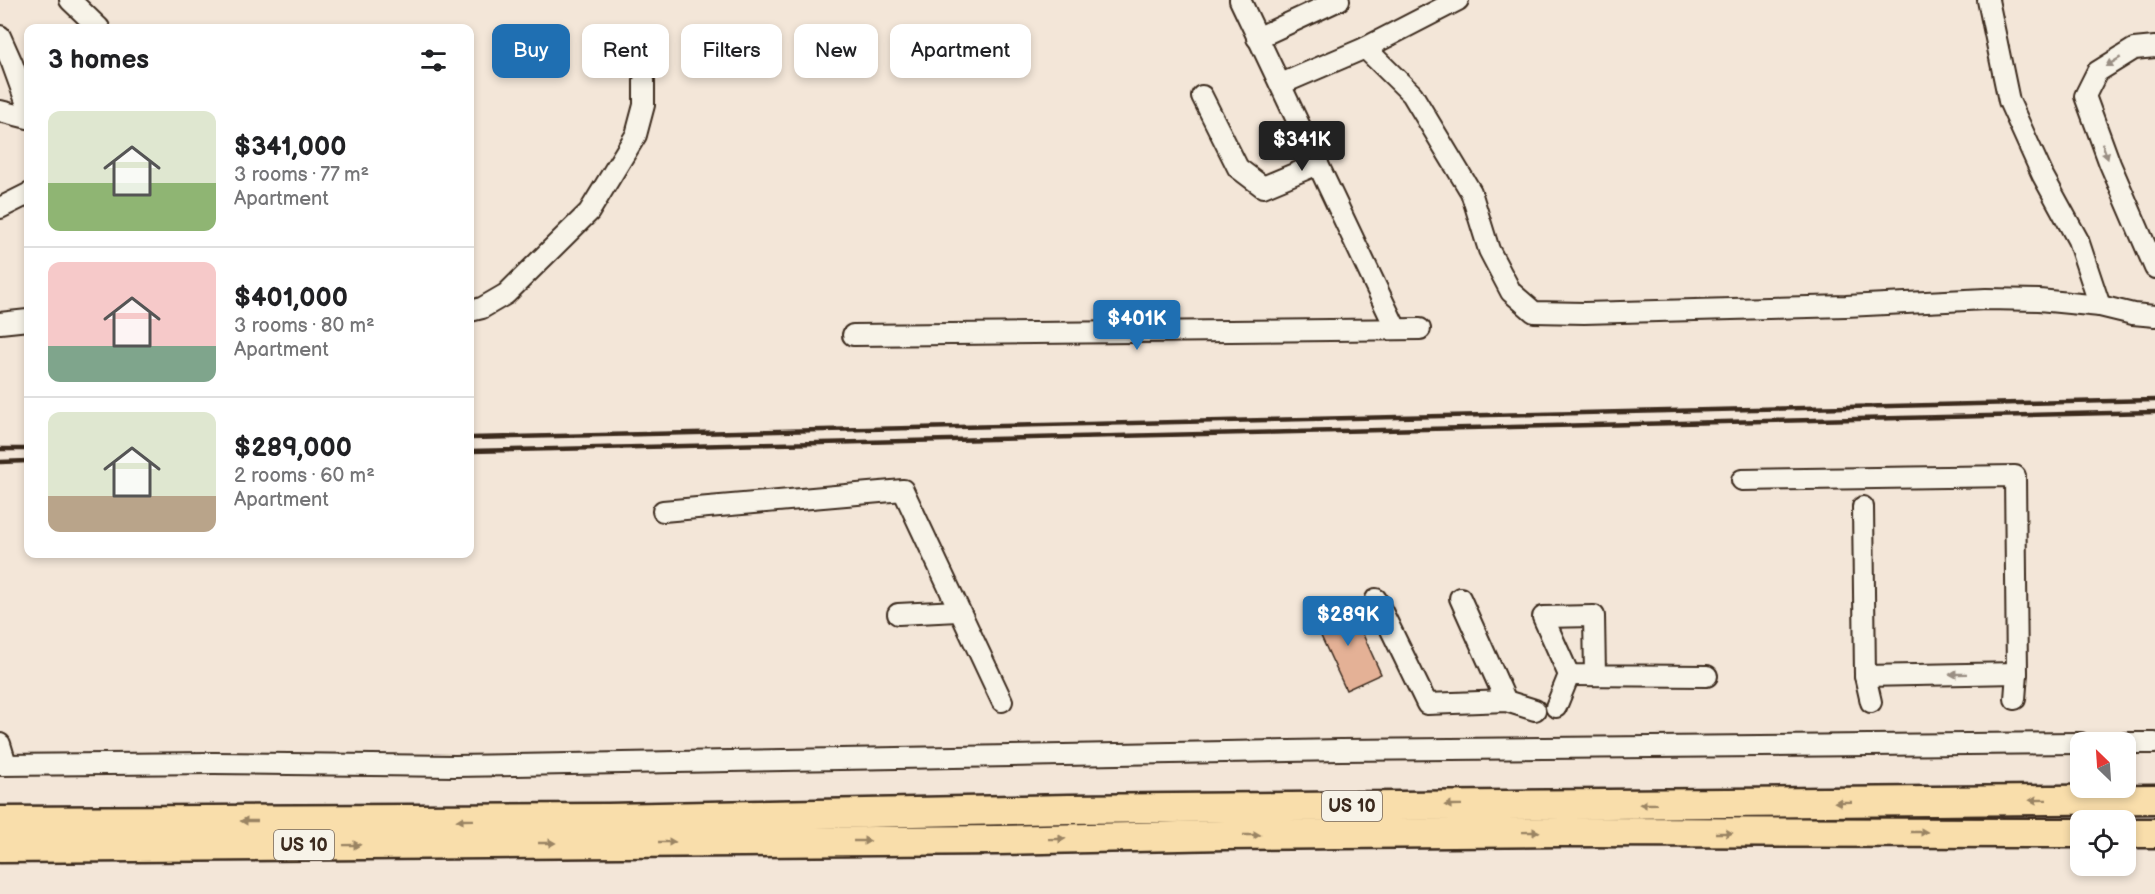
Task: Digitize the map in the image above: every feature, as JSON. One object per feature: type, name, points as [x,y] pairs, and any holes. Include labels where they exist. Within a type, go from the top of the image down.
[{"type":"highway","name":"US 10","points":[[0,821],[620,818],[1105,809],[2155,799]]},
{"type":"highway","points":[[0,806],[134,822]]},
{"type":"highway","name":"US 10","points":[[0,848],[985,840],[1561,832],[2070,833]]},
{"type":"highway","points":[[2136,833],[2155,833]]},
{"type":"highway","points":[[0,865],[227,846]]},
{"type":"street","points":[[70,0],[95,24]]},
{"type":"street","points":[[1240,0],[1396,329]]},
{"type":"street","points":[[1257,38],[1339,0]]},
{"type":"street","points":[[1281,84],[1365,48],[1458,0]]},
{"type":"street","points":[[1988,0],[2009,101],[2043,176],[2078,240],[2100,306]]},
{"type":"street","points":[[0,36],[24,96]]},
{"type":"street","points":[[2155,47],[2134,49],[2097,72],[2085,96],[2110,164],[2146,227],[2155,268]]},
{"type":"street","points":[[1365,48],[1412,94],[1471,192],[1490,250],[1511,292],[1534,312],[1584,314],[1986,299],[2039,300],[2100,306],[2133,314],[2155,316]]},
{"type":"street","points":[[474,310],[506,294],[589,212],[636,135],[644,105],[644,80]]},
{"type":"street","points":[[1202,96],[1238,168],[1263,187],[1318,164]]},
{"type":"street","points":[[0,111],[24,117]]},
{"type":"street","points":[[0,208],[24,196]]},
{"type":"street","points":[[0,323],[24,320]]},
{"type":"street","points":[[853,335],[1420,329]]},
{"type":"street","points":[[1742,480],[2015,476],[2017,673],[2015,699]]},
{"type":"street","points":[[663,511],[903,490],[1002,701]]},
{"type":"street","points":[[1863,507],[1865,676],[1871,702]]},
{"type":"street","points":[[1460,598],[1506,701]]},
{"type":"street","points":[[1376,599],[1427,704],[1506,701],[1535,710]]},
{"type":"street","points":[[898,614],[958,611]]},
{"type":"street","points":[[1556,707],[1569,675],[1543,617],[1594,616],[1595,675]]},
{"type":"street","points":[[1865,676],[2017,673]]},
{"type":"street","points":[[1569,675],[1707,676]]},
{"type":"street","points":[[2136,743],[2155,742]]},
{"type":"street","points":[[0,744],[3,764],[214,763],[455,766],[1341,750],[2070,743]]},
{"type":"building","points":[[1349,604],[1381,674],[1346,690],[1314,621]]},
{"type":"railway","points":[[474,438],[2155,400]]},
{"type":"railway","points":[[474,451],[2155,412]]},
{"type":"railway","points":[[0,449],[24,449]]},
{"type":"railway","points":[[0,462],[24,461]]}]
